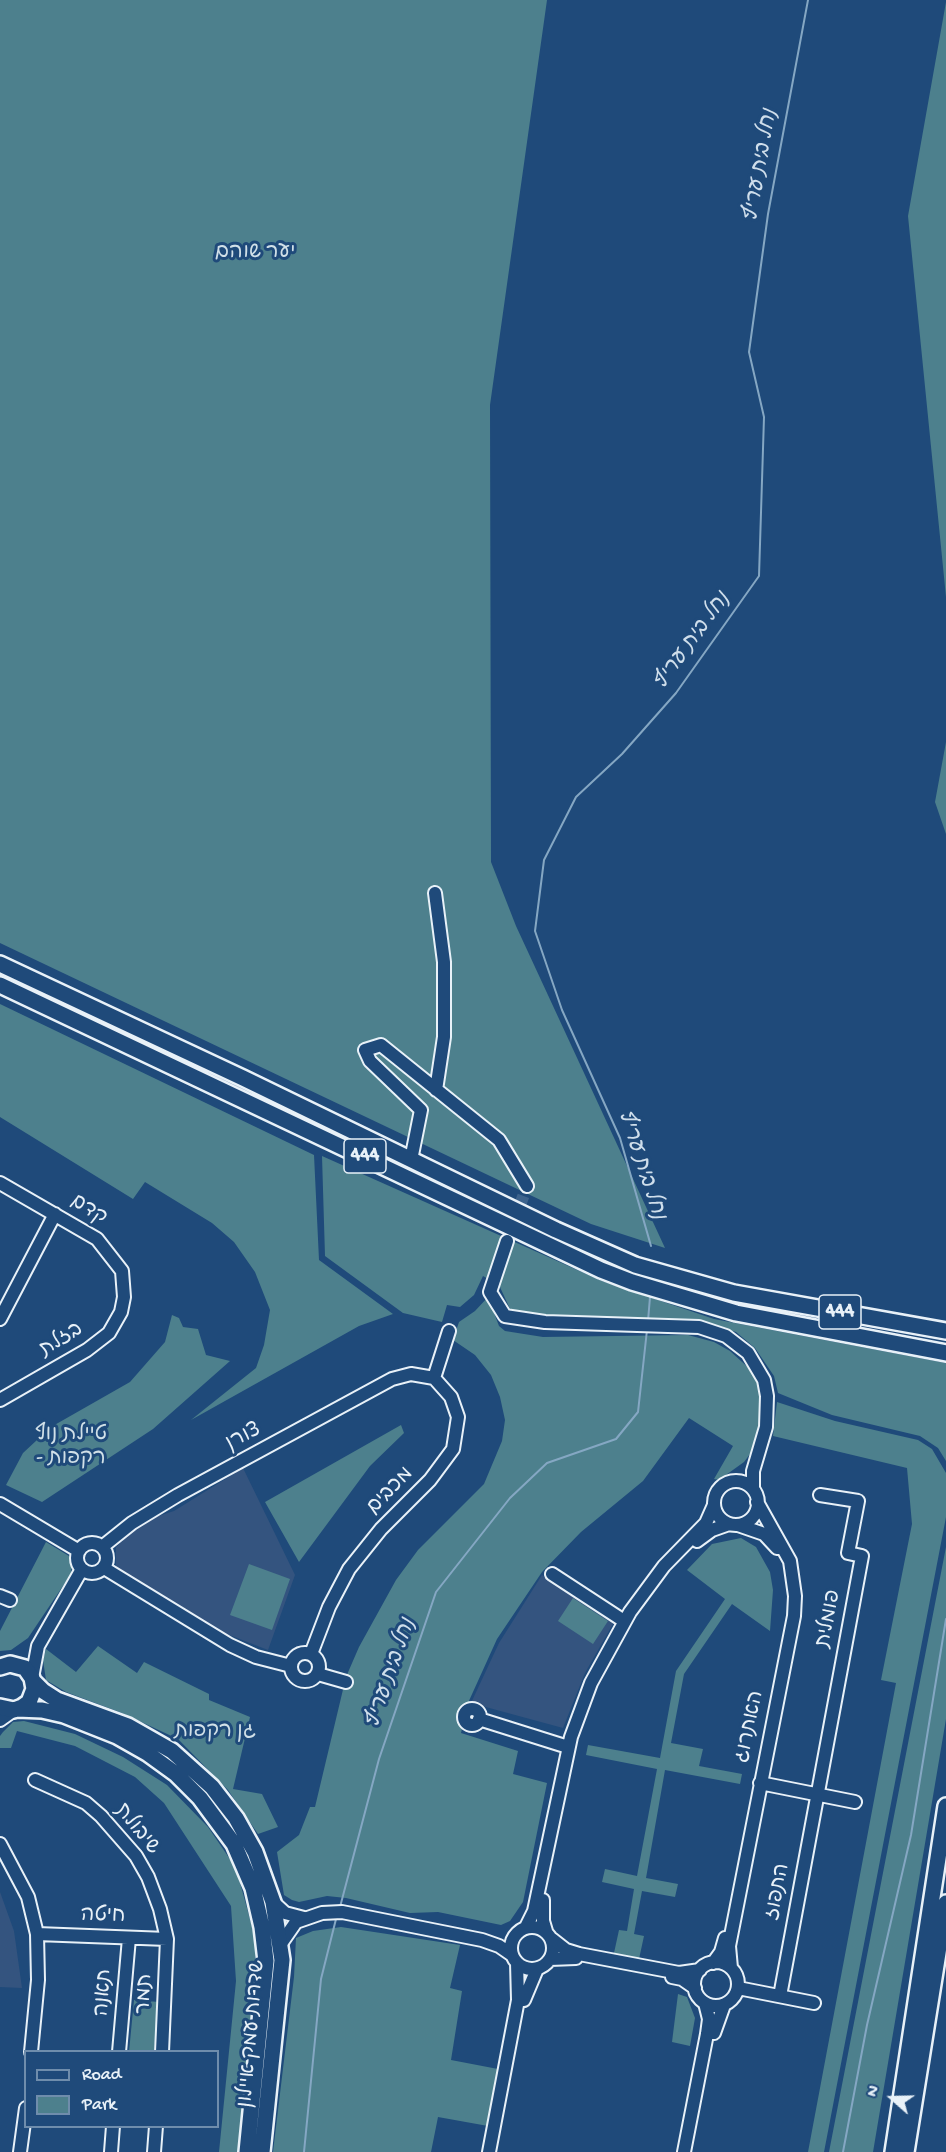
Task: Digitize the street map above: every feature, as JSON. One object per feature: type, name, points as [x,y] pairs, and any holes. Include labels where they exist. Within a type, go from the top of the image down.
[{"type":"main road","name":"444","points":[[0,964],[556,1230],[635,1265],[734,1293],[946,1331]]},
{"type":"main road","name":"444","points":[[0,985],[601,1270],[632,1282],[736,1313],[946,1353]]},
{"type":"main road","name":"שדרות עמק איילון","points":[[4,1665],[25,1668],[33,1679],[57,1700],[144,1733],[187,1762],[212,1787],[248,1837],[273,1902],[280,1945],[282,1981],[262,2152]]},
{"type":"main road","points":[[11,1709],[32,1697],[33,1679]]},
{"type":"main road","name":"שדרות עמק איילון","points":[[11,1709],[42,1710],[64,1715],[117,1736],[147,1753],[177,1774],[200,1798],[234,1844],[253,1888],[262,1928],[266,1961],[247,2152]]},
{"type":"main road","points":[[893,2152],[946,1806]]},
{"type":"main road","points":[[906,2152],[946,1903]]},
{"type":"street","points":[[435,893],[444,962],[444,1037],[436,1089]]},
{"type":"street","points":[[411,1160],[421,1110],[370,1061],[365,1050],[381,1045],[499,1140],[527,1186]]},
{"type":"street","name":"קדם","points":[[0,1183],[97,1239],[110,1252],[122,1271],[124,1297]]},
{"type":"street","points":[[0,1319],[55,1214]]},
{"type":"street","points":[[495,2152],[526,1989],[537,1969],[550,1959],[554,1950],[542,1913],[575,1746],[596,1685],[618,1642],[657,1586],[701,1538],[753,1516],[758,1502],[753,1489],[755,1460],[768,1418],[767,1396],[759,1370],[748,1353],[726,1336],[699,1327],[617,1326],[505,1316],[490,1292],[507,1241]]},
{"type":"street","name":"בזלת","points":[[1,1396],[87,1350],[109,1332],[121,1312],[124,1297]]},
{"type":"street","points":[[434,1378],[449,1331]]},
{"type":"street","name":"צורן","points":[[102,1547],[132,1523],[178,1495],[392,1379],[411,1374],[434,1378]]},
{"type":"street","name":"מכבים","points":[[311,1654],[329,1607],[349,1569],[381,1529],[437,1472],[453,1449],[458,1417],[451,1397],[434,1378]]},
{"type":"street","points":[[489,2152],[518,2000],[515,1959],[511,1943],[515,1935],[526,1927],[534,1911],[568,1747],[591,1683],[624,1621],[664,1566],[706,1523],[719,1488],[731,1482],[755,1460]]},
{"type":"street","points":[[731,1482],[741,1481],[753,1489]]},
{"type":"street","name":"פומלית","points":[[817,1794],[862,1556],[848,1553],[858,1501],[820,1495]]},
{"type":"street","name":"האתרוג","points":[[731,1968],[729,1946],[794,1616],[795,1596],[790,1560],[758,1502]]},
{"type":"street","points":[[0,1504],[79,1551]]},
{"type":"street","points":[[714,1505],[719,1517],[734,1524]]},
{"type":"street","name":"האתרוג","points":[[713,1963],[723,1946],[788,1608],[787,1573],[775,1544],[756,1530],[734,1524]]},
{"type":"street","points":[[87,1544],[102,1547],[107,1558],[104,1568],[91,1573],[82,1569],[78,1561],[79,1551],[87,1544]]},
{"type":"street","points":[[104,1568],[230,1645],[256,1657],[291,1666]]},
{"type":"street","points":[[4,1665],[23,1659],[38,1646],[82,1569]]},
{"type":"street","points":[[552,1574],[624,1621]]},
{"type":"street","points":[[33,1679],[38,1646]]},
{"type":"street","points":[[311,1654],[319,1661],[318,1674],[311,1680],[301,1681],[292,1673],[291,1666],[297,1655],[311,1654]]},
{"type":"street","points":[[318,1674],[346,1682]]},
{"type":"street","points":[[0,1720],[11,1709]]},
{"type":"street","points":[[479,1719],[568,1747]]},
{"type":"street","name":"שיבולת","points":[[35,1780],[86,1803],[117,1832],[148,1877],[160,1909],[167,1939]]},
{"type":"street","points":[[760,1783],[855,1802]]},
{"type":"street","name":"התפוז","points":[[780,1996],[817,1794]]},
{"type":"street","points":[[0,1844],[28,1897],[37,1934],[38,1980],[31,2050]]},
{"type":"street","points":[[273,1902],[285,1912],[306,1917],[342,1912],[482,1940],[499,1946],[527,1968],[537,1969]]},
{"type":"street","points":[[280,1945],[291,1926],[306,1917]]},
{"type":"street","points":[[526,1927],[538,1927],[566,1950],[579,1954],[679,1973],[700,1970],[713,1963],[731,1968],[737,1977],[738,1988],[733,1998],[724,2005],[715,2026],[690,2152]]},
{"type":"street","name":"חיטה","points":[[37,1934],[167,1939]]},
{"type":"street","points":[[482,1940],[515,1935]]},
{"type":"street","name":"תאנה","points":[[119,2050],[129,1938]]},
{"type":"street","name":"תמר","points":[[162,2050],[167,1939]]},
{"type":"street","points":[[550,1959],[569,1957],[682,1979],[695,1988],[705,2002],[709,2019],[707,2034],[684,2152]]},
{"type":"street","points":[[695,1988],[700,1970]]},
{"type":"street","points":[[738,1988],[814,2003]]},
{"type":"street","points":[[705,2002],[715,2006],[724,2005]]},
{"type":"street","points":[[20,2152],[24,2123]]},
{"type":"street","points":[[111,2152],[113,2128]]},
{"type":"street","points":[[154,2152],[156,2128]]},
{"type":"shaded area","points":[[243,1468],[295,1575],[268,1650],[214,1629],[116,1568],[116,1547],[143,1521],[174,1511]]},
{"type":"shaded area","points":[[542,1575],[614,1622],[585,1673],[563,1728],[471,1703],[499,1643]]},
{"type":"shaded area","points":[[0,1892],[14,1931],[22,1988],[0,1987]]},
{"type":"green space","name":"יער שוהם","points":[[0,0],[547,0],[490,405],[491,862],[516,926],[665,1248],[591,1224],[0,943]]},
{"type":"green space","points":[[946,2],[946,597],[908,216]]},
{"type":"green space","points":[[946,742],[946,834],[935,802]]},
{"type":"green space","points":[[0,1004],[314,1155],[319,1260],[393,1314],[359,1326],[191,1420],[256,1368],[264,1345],[270,1310],[255,1272],[234,1242],[212,1223],[145,1182],[133,1199],[0,1117]]},
{"type":"green space","points":[[322,1156],[602,1281],[714,1319],[946,1363],[946,1461],[938,1448],[920,1436],[832,1415],[778,1393],[774,1376],[755,1348],[736,1332],[695,1320],[526,1320],[511,1311],[499,1285],[483,1276],[474,1295],[460,1307],[447,1305],[442,1322],[403,1313],[325,1256]]},
{"type":"green space","points":[[488,1297],[499,1326],[505,1331],[543,1337],[688,1335],[714,1342],[730,1351],[752,1371],[759,1383],[764,1409],[759,1436],[744,1462],[719,1480],[714,1479],[733,1446],[689,1418],[643,1481],[581,1532],[542,1572],[497,1639],[468,1703],[461,1733],[518,1751],[513,1774],[547,1783],[523,1902],[510,1921],[501,1925],[438,1912],[410,1913],[346,1898],[327,1896],[299,1902],[292,1900],[284,1895],[277,1852],[299,1835],[310,1807],[315,1807],[346,1677],[359,1647],[396,1580],[418,1550],[484,1484],[502,1441],[505,1420],[500,1397],[491,1375],[475,1355],[453,1340],[459,1322],[475,1311]]},
{"type":"green space","name":"טיילת נוף - רקפות","points":[[172,1315],[179,1318],[183,1327],[198,1329],[206,1355],[230,1361],[153,1429],[42,1502],[6,1485],[23,1453],[51,1427],[130,1382],[165,1342]]},
{"type":"green space","points":[[777,1402],[835,1421],[918,1440],[932,1449],[946,1473],[946,1517],[824,2152],[808,2152],[896,1683],[881,1680],[912,1524],[907,1468],[773,1436]]},
{"type":"green space","points":[[401,1425],[404,1433],[370,1466],[299,1562],[265,1502]]},
{"type":"green space","points":[[741,1538],[756,1547],[770,1572],[773,1590],[770,1631],[732,1604],[684,1674],[671,1743],[703,1749],[699,1766],[742,1774],[740,1784],[665,1770],[646,1878],[678,1884],[675,1897],[642,1891],[634,1934],[644,1936],[639,1959],[614,1953],[619,1930],[627,1931],[634,1889],[602,1882],[605,1869],[637,1876],[657,1769],[586,1755],[588,1745],[660,1758],[676,1671],[725,1599],[687,1570],[712,1544]]},
{"type":"green space","points":[[46,1542],[69,1556],[72,1561],[71,1574],[28,1638],[11,1650],[0,1651],[0,1631]]},
{"type":"green space","points":[[946,1547],[946,1719],[873,2152],[829,2152]]},
{"type":"green space","points":[[249,1564],[290,1579],[272,1630],[230,1615]]},
{"type":"green space","points":[[573,1598],[608,1621],[593,1644],[558,1621]]},
{"type":"green space","name":"גן רקפות","points":[[98,1646],[137,1673],[144,1662],[209,1694],[209,1700],[250,1717],[233,1789],[262,1794],[278,1827],[258,1834],[228,1790],[178,1739],[122,1713],[66,1692],[46,1680],[43,1660],[46,1649],[76,1672]]},
{"type":"green space","points":[[24,1721],[75,1734],[123,1757],[167,1785],[208,1827],[236,1868],[256,1941],[255,2009],[238,2152],[219,2152],[236,1981],[231,1906],[164,1803],[135,1777],[75,1746],[17,1731],[11,1748],[0,1748],[0,1736],[3,1732],[13,1722]]},
{"type":"green space","points":[[341,1927],[460,1945],[450,1988],[462,1991],[451,2060],[498,2069],[488,2126],[438,2117],[431,2152],[273,2152],[294,1977],[296,1938],[313,1931]]},
{"type":"green space","points":[[678,1994],[687,1997],[695,2018],[690,2046],[672,2042]]},
{"type":"green space","points":[[134,2000],[159,2002],[154,2050],[129,2050]]},
{"type":"waterway","name":"נחל בית עריף","points":[[651,1246],[620,1138],[562,1010],[535,931],[544,860],[576,797],[622,754],[676,693],[759,576],[764,417],[749,352],[768,214],[808,0]]},
{"type":"waterway","name":"נחל בית עריף","points":[[648,1321],[650,1297]]},
{"type":"waterway","name":"נחל בית עריף","points":[[340,1907],[379,1759],[436,1592],[510,1498],[547,1463],[616,1439],[638,1412],[647,1330]]},
{"type":"waterway","points":[[843,2152],[867,2025],[911,1835],[946,1619]]},
{"type":"waterway","name":"נחל בית עריף","points":[[304,2152],[321,1979],[337,1915]]},
{"type":"tunnel","points":[[507,1241],[527,1186]]}]
